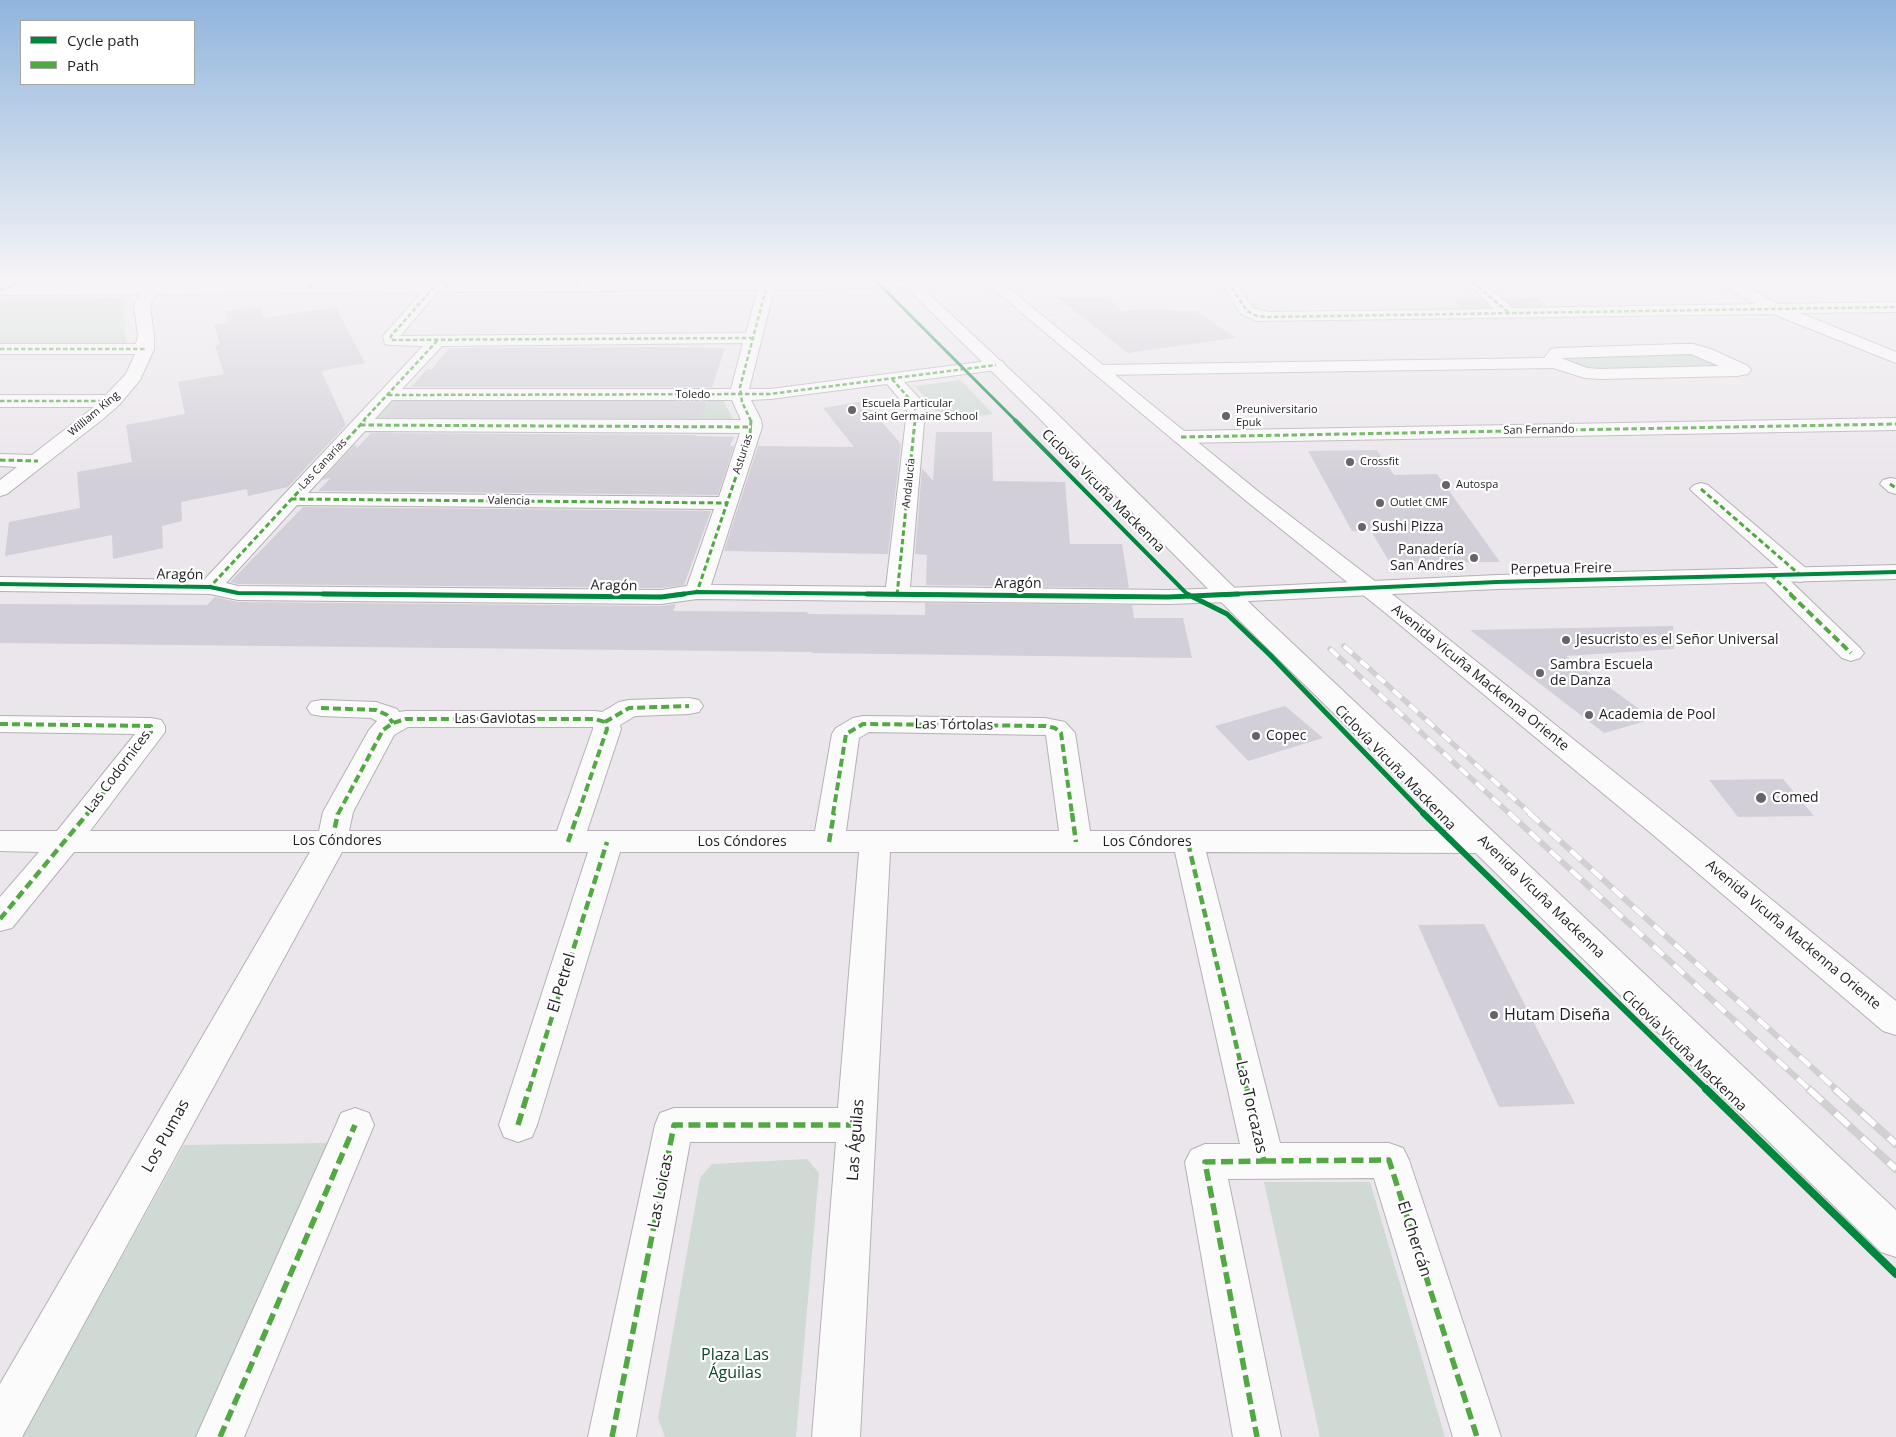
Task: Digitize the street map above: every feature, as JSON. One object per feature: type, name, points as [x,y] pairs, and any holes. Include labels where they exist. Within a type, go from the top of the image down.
[{"type":"street","name":"William King","points":[[0,490],[112,401],[134,376],[145,349]]},
{"type":"street","name":"Las Canarias","points":[[210,587],[430,349]]},
{"type":"street","points":[[740,395],[750,349]]},
{"type":"street","name":"Avenida Vicuña Mackenna","points":[[979,349],[1209,574],[1228,595],[1896,1238]]},
{"type":"street","name":"Avenida Vicuña Mackenna Oriente","points":[[1074,349],[1663,827],[1896,1021]]},
{"type":"street","points":[[1554,363],[1552,357],[1557,353],[1679,349]]},
{"type":"street","points":[[1100,370],[1554,363],[1580,372],[1600,374],[1736,372],[1742,370],[1699,351],[1682,349]]},
{"type":"street","points":[[1874,349],[1896,358]]},
{"type":"street","name":"Toledo","points":[[388,394],[770,394],[996,365]]},
{"type":"street","name":"Andalucía","points":[[892,378],[913,403],[916,411],[897,595]]},
{"type":"street","name":"Asturias","points":[[697,592],[752,427],[740,395]]},
{"type":"street","points":[[0,401],[112,401]]},
{"type":"street","name":"San Fernando","points":[[1181,437],[1896,424]]},
{"type":"street","points":[[360,425],[752,427]]},
{"type":"street","points":[[0,460],[38,461]]},
{"type":"street","points":[[1701,488],[1800,575]]},
{"type":"street","name":"Valencia","points":[[291,498],[727,503]]},
{"type":"street","name":"Perpetua Freire","points":[[1228,595],[1497,582],[1896,572]]},
{"type":"street","points":[[1771,575],[1851,653]]},
{"type":"street","name":"Aragón","points":[[0,584],[210,587],[228,592],[248,593],[661,597],[697,592],[897,595],[1228,595]]},
{"type":"street","points":[[568,842],[607,729],[605,722],[629,708],[689,706]]},
{"type":"street","points":[[321,708],[376,710],[387,715],[393,723],[383,730],[338,812],[332,841]]},
{"type":"street","name":"Las Gaviotas","points":[[393,723],[416,719],[595,719],[605,722]]},
{"type":"street","name":"Las Codornices","points":[[0,724],[151,726],[151,732],[65,842]]},
{"type":"street","name":"Las Tórtolas","points":[[829,842],[846,734],[863,724],[1044,726],[1055,728],[1061,733],[1076,842]]},
{"type":"street","name":"Los Cóndores","points":[[0,841],[1484,842]]},
{"type":"street","name":"Los Pumas","points":[[0,1430],[332,841]]},
{"type":"street","points":[[0,919],[65,842]]},
{"type":"street","name":"El Petrel","points":[[518,1125],[606,842]]},
{"type":"street","name":"Las Águilas","points":[[836,1437],[875,842]]},
{"type":"street","name":"Las Torcazas","points":[[1188,842],[1264,1160],[1206,1162],[1257,1437]]},
{"type":"street","points":[[220,1437],[355,1124]]},
{"type":"street","name":"Las Loicas","points":[[612,1437],[674,1125],[857,1125]]},
{"type":"street","name":"El Chercán","points":[[1264,1160],[1389,1160],[1477,1437]]},
{"type":"green space","points":[[1687,352],[1718,363],[1723,369],[1593,370],[1562,361],[1567,356]]},
{"type":"green space","points":[[961,380],[993,414],[944,421],[915,386]]},
{"type":"green space","points":[[393,398],[722,399],[735,422],[371,421]]},
{"type":"green space","points":[[330,1143],[199,1437],[22,1437],[184,1145]]},
{"type":"green space","name":"Plaza Las Águilas","points":[[807,1159],[819,1173],[796,1437],[665,1437],[658,1418],[700,1178],[712,1164]]},
{"type":"green space","points":[[1264,1182],[1370,1182],[1445,1437],[1320,1437]]},
{"type":"building","points":[[216,349],[358,349],[365,363],[321,371],[346,425],[288,487],[248,496],[247,489],[181,502],[182,521],[162,526],[163,548],[113,559],[112,535],[5,556],[9,522],[80,508],[77,472],[132,462],[126,425],[185,414],[178,382],[224,374]]},
{"type":"building","points":[[448,349],[725,349],[712,387],[411,387],[427,369],[432,369]]},
{"type":"building","points":[[1123,349],[1156,349],[1128,353]]},
{"type":"building","points":[[864,401],[901,444],[888,554],[724,551],[758,446],[854,447],[823,408]]},
{"type":"building","points":[[398,402],[707,402],[701,418],[385,417]]},
{"type":"building","points":[[936,432],[992,432],[993,481],[1065,482],[1070,544],[1122,544],[1129,588],[926,585],[927,555],[915,554],[922,468],[933,481]]},
{"type":"building","points":[[371,433],[696,435],[734,437],[730,446],[734,446],[718,495],[318,491],[331,478],[322,480],[355,444],[357,448]]},
{"type":"building","points":[[1377,450],[1394,475],[1437,474],[1500,562],[1390,563],[1371,531],[1352,531],[1308,451]]},
{"type":"building","points":[[303,507],[711,511],[684,585],[661,588],[238,584],[230,582]]},
{"type":"building","points":[[215,597],[238,602],[661,606],[676,604],[673,611],[808,612],[807,614],[925,615],[925,603],[1132,605],[1134,618],[1183,618],[1192,658],[0,643],[0,604],[207,605]]},
{"type":"building","points":[[1673,626],[1674,649],[1566,656],[1653,719],[1604,733],[1470,630]]},
{"type":"building","points":[[1285,706],[1323,738],[1248,761],[1215,726]]},
{"type":"building","name":"Comed","points":[[1783,779],[1814,816],[1738,817],[1709,780]]},
{"type":"building","name":"Hutam Diseña","points":[[1484,924],[1575,1104],[1499,1107],[1418,925]]},
{"type":"railway","points":[[1344,646],[1531,814]]},
{"type":"railway","points":[[1330,649],[1510,814]]},
{"type":"railway","points":[[1509,813],[1810,1090]]},
{"type":"railway","points":[[1529,813],[1837,1090]]},
{"type":"railway","points":[[1809,1089],[1896,1169]]},
{"type":"railway","points":[[1835,1089],[1896,1144]]},
{"type":"marked path","points":[[213,588],[210,587],[430,349]]},
{"type":"marked path","points":[[694,593],[697,592],[750,435],[751,420],[742,402],[740,387],[750,349]]},
{"type":"marked path","points":[[388,395],[770,394],[996,365]]},
{"type":"marked path","points":[[892,379],[913,403],[916,411],[897,595]]},
{"type":"marked path","points":[[0,401],[112,401]]},
{"type":"marked path","points":[[1181,437],[1896,424]]},
{"type":"marked path","points":[[360,425],[752,427]]},
{"type":"marked path","points":[[0,460],[38,461]]},
{"type":"marked path","points":[[1890,484],[1896,488]]},
{"type":"marked path","points":[[1701,489],[1800,575]]},
{"type":"marked path","points":[[291,499],[727,503]]},
{"type":"marked path","points":[[1771,575],[1851,653]]},
{"type":"marked path","points":[[605,722],[629,708],[689,706]]},
{"type":"marked path","points":[[321,708],[376,710],[387,715],[393,723]]},
{"type":"marked path","points":[[332,841],[338,812],[383,730],[393,723],[406,719],[595,719],[605,722]]},
{"type":"marked path","points":[[568,842],[607,729],[605,722]]},
{"type":"marked path","points":[[0,724],[151,726],[151,732],[65,842],[0,919]]},
{"type":"marked path","points":[[829,842],[846,734],[863,724],[1045,726],[1055,728],[1061,733],[1076,842]]},
{"type":"marked path","points":[[518,1125],[607,842]]},
{"type":"marked path","points":[[1188,843],[1264,1161],[1205,1162],[1257,1437]]},
{"type":"marked path","points":[[220,1437],[355,1125]]},
{"type":"marked path","points":[[612,1437],[674,1125],[857,1125]]},
{"type":"marked path","points":[[1264,1161],[1389,1160],[1477,1437]]},
{"type":"cycle path","name":"Ciclovía Vicuña Mackenna","points":[[944,349],[1189,596],[1227,614],[1270,655],[1451,842],[1896,1274]]},
{"type":"cycle path","points":[[0,584],[210,587],[238,593],[661,597],[697,592],[1168,597],[1497,582],[1896,572]]},
{"type":"place","name":"Escuela Particular Saint Germaine School","points":[[852,410]]},
{"type":"place","name":"Preuniversitario Epuk","points":[[1226,416]]},
{"type":"place","name":"Crossfit","points":[[1350,462]]},
{"type":"place","name":"Autospa","points":[[1446,485]]},
{"type":"place","name":"Outlet CMF","points":[[1380,503]]},
{"type":"place","name":"Sushi Pizza","points":[[1362,527]]},
{"type":"place","name":"Panadería San Andres","points":[[1474,558]]},
{"type":"place","name":"Jesucristo es el Señor Universal","points":[[1566,640]]},
{"type":"place","name":"Sambra Escuela de Danza","points":[[1540,673]]},
{"type":"place","name":"Academia de Pool","points":[[1589,715]]},
{"type":"place","name":"Copec","points":[[1256,736]]},
{"type":"place","name":"Comed","points":[[1761,798]]},
{"type":"place","name":"Hutam Diseña","points":[[1494,1015]]}]
